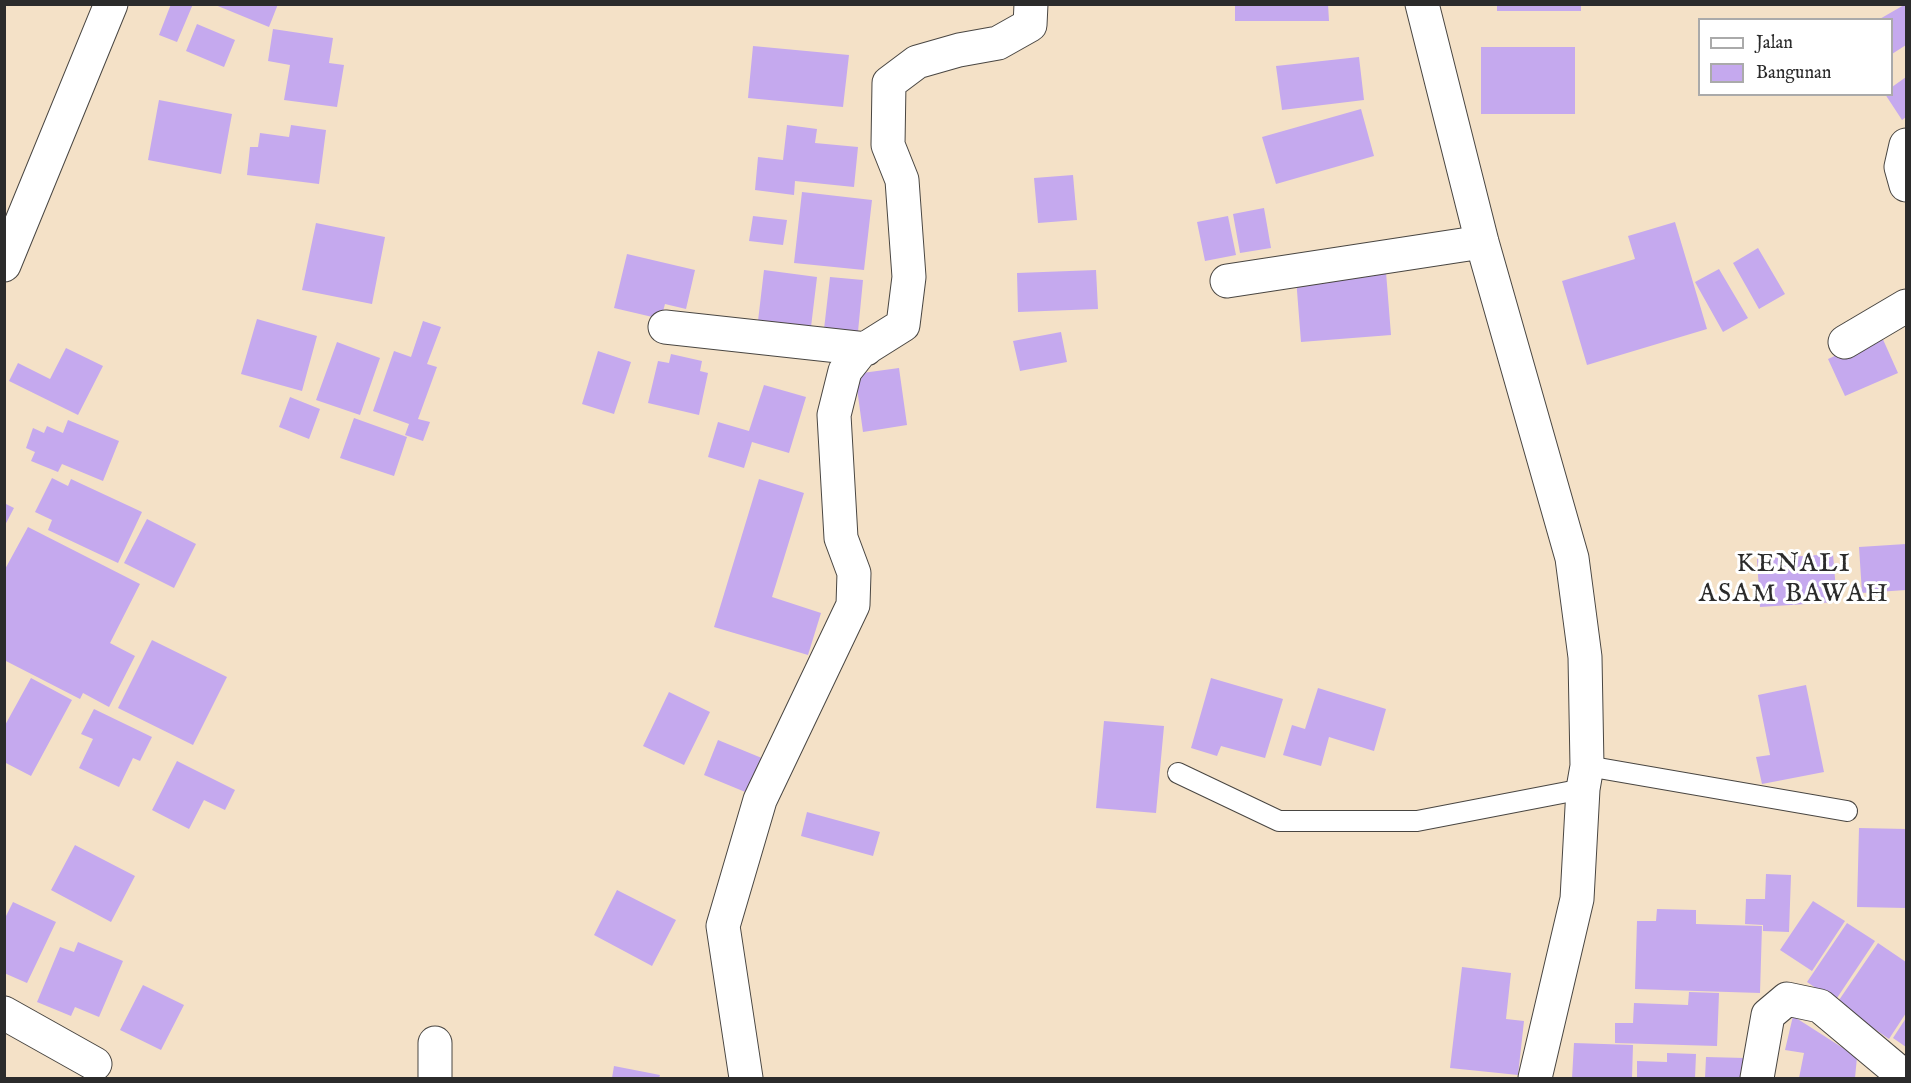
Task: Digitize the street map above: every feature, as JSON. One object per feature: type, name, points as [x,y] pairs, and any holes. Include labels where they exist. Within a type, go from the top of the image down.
[{"type":"main road","points":[[4,265],[111,4]]},
{"type":"main road","points":[[746,1078],[723,926],[760,800],[853,605],[854,573],[841,538],[834,415],[844,371],[860,352],[903,325],[909,277],[902,180],[888,144],[890,83],[917,62],[959,50],[998,44],[1030,25],[1031,4]]},
{"type":"main road","points":[[1422,4],[1482,242],[1572,558],[1585,657],[1585,777],[1576,899],[1535,1078]]},
{"type":"main road","points":[[1906,145],[1901,167],[1906,185]]},
{"type":"main road","points":[[1227,281],[1482,242]]},
{"type":"main road","points":[[1845,342],[1906,306]]},
{"type":"main road","points":[[665,327],[866,349]]},
{"type":"main road","points":[[1757,1078],[1768,1014],[1787,999],[1820,1006],[1906,1078]]},
{"type":"main road","points":[[4,1013],[95,1064]]},
{"type":"main road","points":[[435,1043],[435,1078]]},
{"type":"lane","points":[[1178,773],[1279,821],[1417,821],[1585,777],[1847,811]]},
{"type":"building","points":[[171,4],[193,4],[177,42],[159,35]]},
{"type":"building","points":[[213,4],[278,4],[269,27]]},
{"type":"building","points":[[1235,4],[1328,4],[1329,21],[1235,21]]},
{"type":"building","points":[[1497,5],[1581,5],[1581,11],[1497,11]]},
{"type":"building","points":[[1906,5],[1906,45],[1893,53],[1893,18],[1881,18]]},
{"type":"building","points":[[197,24],[235,40],[224,67],[186,51]]},
{"type":"building","points":[[273,29],[333,38],[329,63],[344,65],[337,107],[284,100],[290,65],[268,61]]},
{"type":"building","points":[[753,46],[849,55],[843,107],[748,98]]},
{"type":"building","points":[[1481,47],[1575,47],[1575,114],[1481,114]]},
{"type":"building","points":[[1359,57],[1364,100],[1282,110],[1276,66]]},
{"type":"building","points":[[1906,77],[1906,117],[1902,120],[1886,96],[1893,96],[1893,86]]},
{"type":"building","points":[[159,100],[232,114],[221,174],[148,160]]},
{"type":"building","points":[[1361,109],[1374,156],[1276,184],[1262,137]]},
{"type":"building","points":[[291,125],[326,130],[319,184],[247,175],[250,147],[258,147],[260,133],[289,137]]},
{"type":"building","points":[[787,125],[817,129],[815,143],[858,147],[854,187],[795,181],[794,195],[755,190],[758,157],[783,160]]},
{"type":"building","points":[[1073,175],[1077,220],[1038,223],[1034,178]]},
{"type":"building","points":[[802,192],[872,200],[864,270],[794,263]]},
{"type":"building","points":[[1264,208],[1271,248],[1240,253],[1233,214]]},
{"type":"building","points":[[753,216],[787,220],[783,245],[749,241]]},
{"type":"building","points":[[1228,216],[1236,255],[1205,261],[1197,222]]},
{"type":"building","points":[[1675,222],[1707,329],[1587,365],[1562,281],[1635,259],[1628,236]]},
{"type":"building","points":[[316,223],[385,237],[372,304],[302,290]]},
{"type":"building","points":[[1758,248],[1785,294],[1759,309],[1733,263]]},
{"type":"building","points":[[627,254],[695,270],[686,309],[665,304],[661,319],[614,308]]},
{"type":"building","points":[[1719,269],[1748,318],[1723,332],[1695,282]]},
{"type":"building","points":[[764,270],[817,277],[811,327],[758,321]]},
{"type":"building","points":[[1096,270],[1098,309],[1018,312],[1017,273]]},
{"type":"building","points":[[1386,272],[1391,335],[1301,342],[1296,278]]},
{"type":"building","points":[[830,277],[863,280],[857,342],[823,338]]},
{"type":"building","points":[[257,319],[317,336],[302,391],[241,374]]},
{"type":"building","points":[[423,321],[441,327],[427,364],[437,367],[418,419],[430,422],[423,441],[405,435],[409,424],[373,411],[394,351],[411,357]]},
{"type":"building","points":[[1061,332],[1067,362],[1020,371],[1013,341]]},
{"type":"building","points":[[1881,335],[1898,373],[1845,396],[1828,359]]},
{"type":"building","points":[[337,342],[380,358],[360,415],[316,400]]},
{"type":"building","points":[[66,348],[103,366],[78,415],[9,381],[18,363],[50,379]]},
{"type":"building","points":[[598,351],[631,362],[614,414],[582,404]]},
{"type":"building","points":[[671,354],[702,361],[700,371],[708,373],[699,415],[648,403],[658,361],[669,363]]},
{"type":"building","points":[[899,368],[907,425],[863,432],[855,374]]},
{"type":"building","points":[[764,385],[806,397],[789,453],[752,442],[744,468],[708,457],[718,422],[749,431]]},
{"type":"building","points":[[290,397],[320,409],[309,439],[279,427]]},
{"type":"building","points":[[354,418],[407,437],[394,476],[340,458]]},
{"type":"building","points":[[68,420],[119,441],[103,481],[62,464],[58,472],[31,461],[35,452],[26,448],[33,428],[44,433],[47,426],[63,433]]},
{"type":"building","points":[[52,478],[68,486],[71,479],[142,512],[118,563],[48,530],[52,520],[35,512]]},
{"type":"building","points":[[759,479],[804,493],[772,597],[821,613],[808,655],[714,627]]},
{"type":"building","points":[[4,503],[14,508],[4,527]]},
{"type":"building","points":[[147,519],[196,544],[174,588],[124,563]]},
{"type":"building","points":[[28,527],[140,584],[110,643],[135,656],[109,707],[83,693],[80,699],[4,660],[4,571]]},
{"type":"building","points":[[1906,544],[1906,590],[1862,593],[1859,547]]},
{"type":"building","points":[[1833,554],[1837,602],[1760,607],[1757,559]]},
{"type":"building","points":[[152,640],[227,677],[193,745],[118,708]]},
{"type":"building","points":[[31,678],[72,700],[31,776],[4,762],[4,727]]},
{"type":"building","points":[[1211,678],[1283,699],[1265,758],[1221,746],[1217,756],[1191,748]]},
{"type":"building","points":[[1806,685],[1824,772],[1762,784],[1756,757],[1770,755],[1758,695]]},
{"type":"building","points":[[1318,688],[1386,709],[1374,751],[1329,737],[1321,766],[1283,755],[1292,725],[1305,729]]},
{"type":"building","points":[[669,692],[710,712],[684,765],[643,746]]},
{"type":"building","points":[[94,709],[152,737],[140,761],[133,758],[119,787],[79,768],[93,739],[81,734]]},
{"type":"building","points":[[1104,721],[1164,726],[1156,813],[1096,808]]},
{"type":"building","points":[[718,740],[769,761],[755,796],[704,775]]},
{"type":"building","points":[[177,761],[235,790],[225,810],[204,800],[189,829],[152,810]]},
{"type":"building","points":[[807,812],[880,832],[873,856],[801,836]]},
{"type":"building","points":[[1859,828],[1906,829],[1906,908],[1857,907]]},
{"type":"building","points":[[75,845],[135,876],[111,922],[51,890]]},
{"type":"building","points":[[1766,874],[1791,875],[1789,932],[1763,931],[1763,925],[1745,924],[1746,899],[1765,899]]},
{"type":"building","points":[[617,890],[676,920],[652,966],[594,935]]},
{"type":"building","points":[[1813,901],[1845,921],[1812,971],[1780,950]]},
{"type":"building","points":[[13,902],[56,922],[27,983],[4,973],[4,920]]},
{"type":"building","points":[[1657,909],[1696,910],[1696,924],[1762,926],[1760,993],[1635,989],[1637,921],[1656,921]]},
{"type":"building","points":[[1847,923],[1875,941],[1835,1001],[1807,982]]},
{"type":"building","points":[[78,942],[123,961],[99,1017],[75,1007],[71,1016],[37,1002],[60,947],[74,952]]},
{"type":"building","points":[[1878,943],[1906,962],[1906,1013],[1889,1039],[1837,1003]]},
{"type":"building","points":[[1462,967],[1511,973],[1506,1019],[1524,1021],[1518,1075],[1450,1068]]},
{"type":"building","points":[[143,985],[184,1005],[161,1050],[120,1030]]},
{"type":"building","points":[[1689,992],[1719,993],[1717,1046],[1615,1043],[1615,1023],[1633,1023],[1634,1003],[1688,1005]]},
{"type":"building","points":[[1793,1016],[1857,1057],[1855,1078],[1799,1078],[1804,1053],[1785,1050]]},
{"type":"building","points":[[1906,1018],[1906,1047],[1893,1038]]},
{"type":"building","points":[[1574,1043],[1633,1045],[1632,1078],[1572,1078]]},
{"type":"building","points":[[1667,1053],[1696,1054],[1695,1078],[1637,1078],[1637,1061],[1667,1062]]},
{"type":"building","points":[[1706,1057],[1745,1058],[1744,1078],[1705,1078]]},
{"type":"building","points":[[614,1066],[660,1075],[659,1078],[612,1078]]},
{"type":"district","name":"KENALI ASAM BAWAH","points":[[1794,581]]}]
